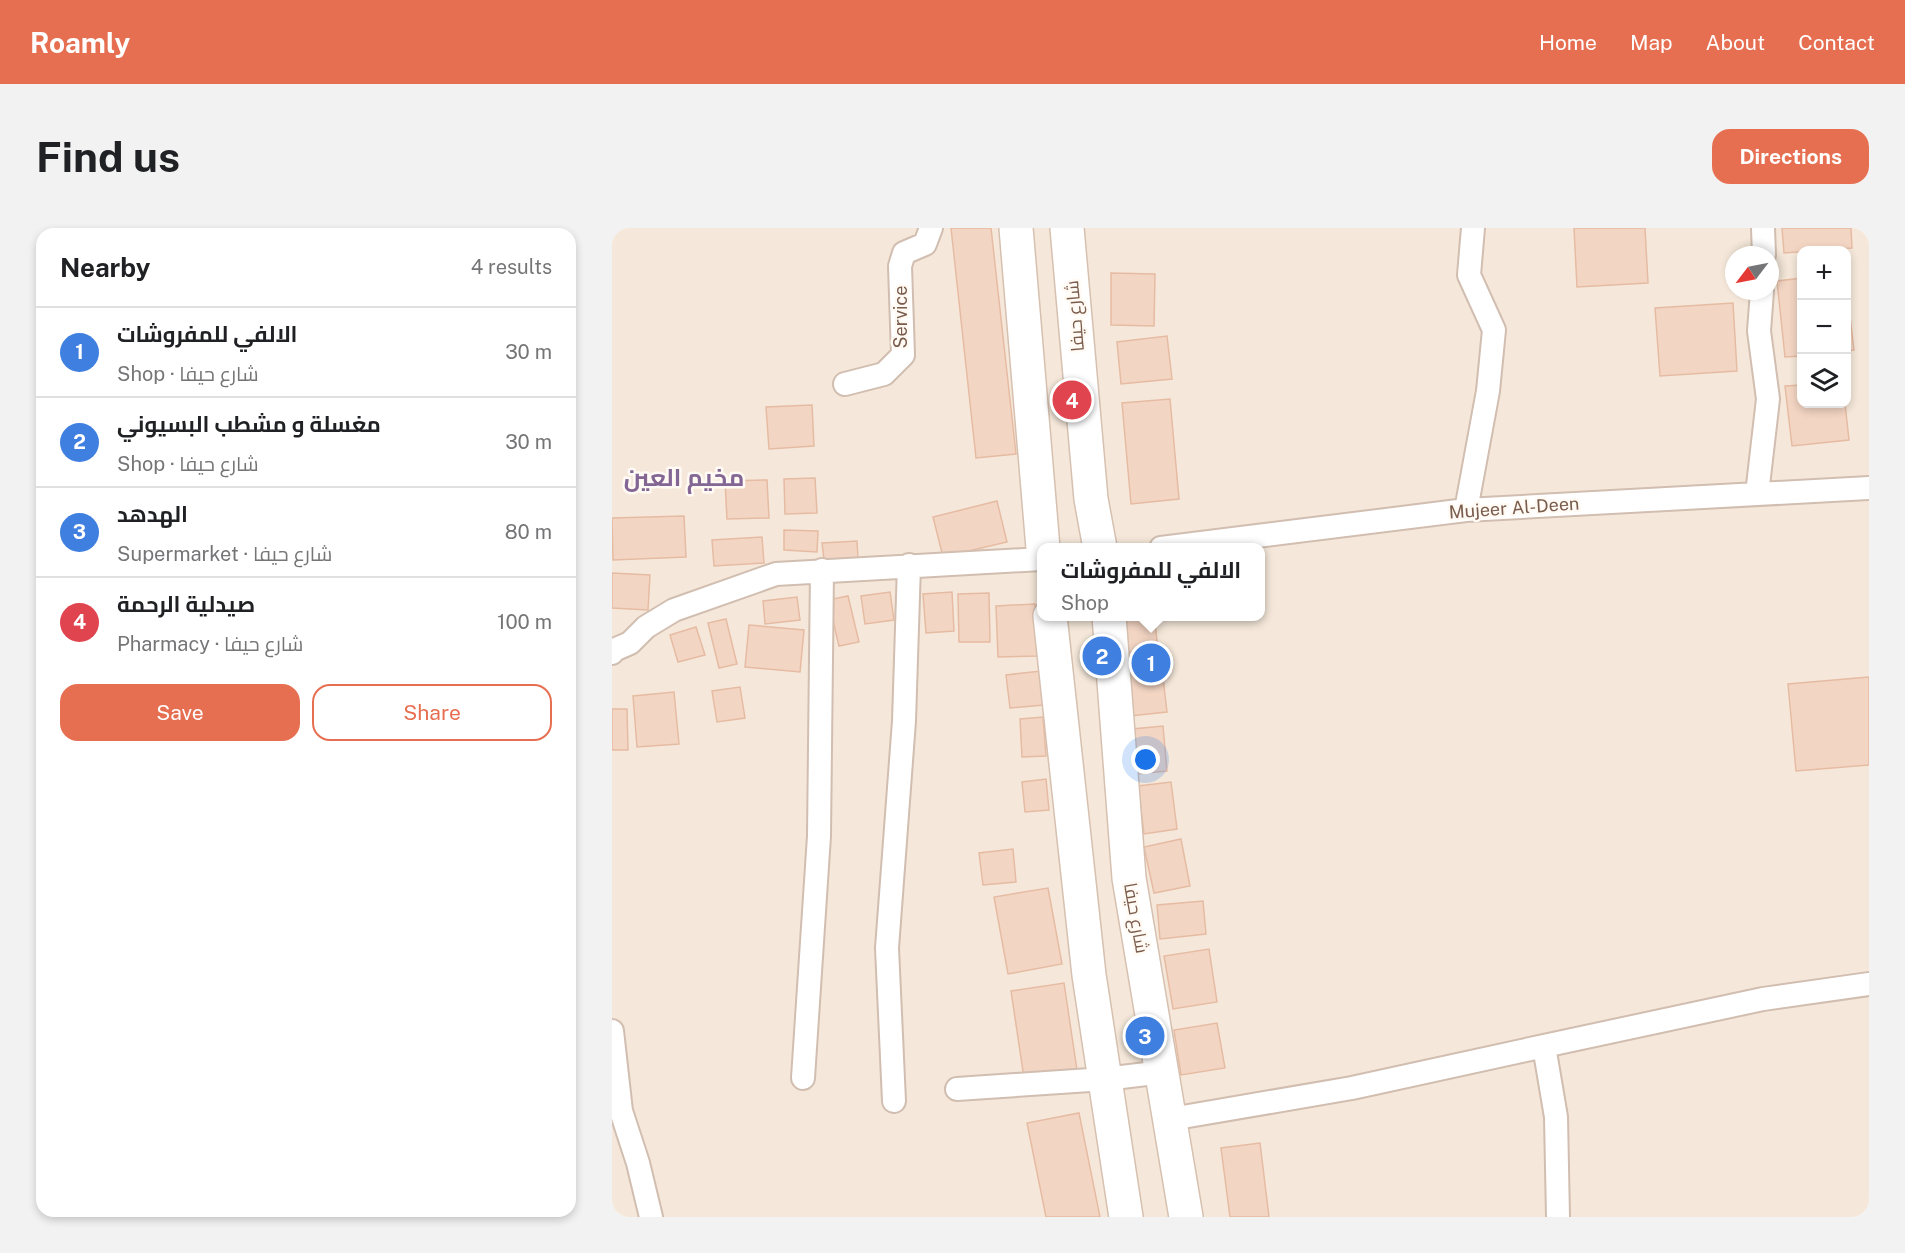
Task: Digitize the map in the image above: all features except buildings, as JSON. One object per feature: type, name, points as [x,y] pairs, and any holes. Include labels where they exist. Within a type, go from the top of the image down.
[{"type":"main road","points":[[1016,228],[1043,543]]},
{"type":"main road","name":"شارع حيفا","points":[[1067,228],[1091,498],[1099,543]]},
{"type":"main road","points":[[1051,621],[1089,975],[1126,1217]]},
{"type":"main road","name":"شارع حيفا","points":[[1109,621],[1129,878],[1186,1217]]},
{"type":"street","name":"Service","points":[[845,384],[884,374],[903,355],[900,266],[904,252],[925,244],[931,228]]},
{"type":"street","points":[[1466,510],[1488,391],[1494,330],[1469,275],[1473,228]]},
{"type":"street","points":[[1762,228],[1763,246]]},
{"type":"street","points":[[1757,494],[1768,399],[1759,331],[1761,300]]},
{"type":"street","name":"Mujeer Al-Deen","points":[[1201,543],[1466,510],[1869,488]]},
{"type":"street","points":[[612,653],[630,643],[646,627],[674,610],[777,574],[1037,559]]},
{"type":"street","points":[[894,1101],[887,948],[904,722],[909,565]]},
{"type":"street","points":[[803,1078],[819,836],[822,570]]},
{"type":"street","points":[[1171,1119],[1352,1088],[1763,999],[1869,984]]},
{"type":"street","points":[[612,1031],[621,1111],[638,1163],[651,1217]]},
{"type":"street","points":[[1544,1046],[1556,1117],[1558,1217]]},
{"type":"street","points":[[957,1089],[1105,1080],[1163,1072]]},
{"type":"shaded area","points":[[612,228],[1869,228],[1869,1217],[612,1217]]},
{"type":"place","name":"صيدلية الرحمة","points":[[1072,400]]},
{"type":"place","name":"مغسلة و مشطب البسيوني","points":[[1102,656]]},
{"type":"place","name":"الالفي للمفروشات","points":[[1151,663]]},
{"type":"place","name":"الهدهد","points":[[1145,1036]]},
{"type":"district","name":"مخيم العين","points":[[684,478]]}]
